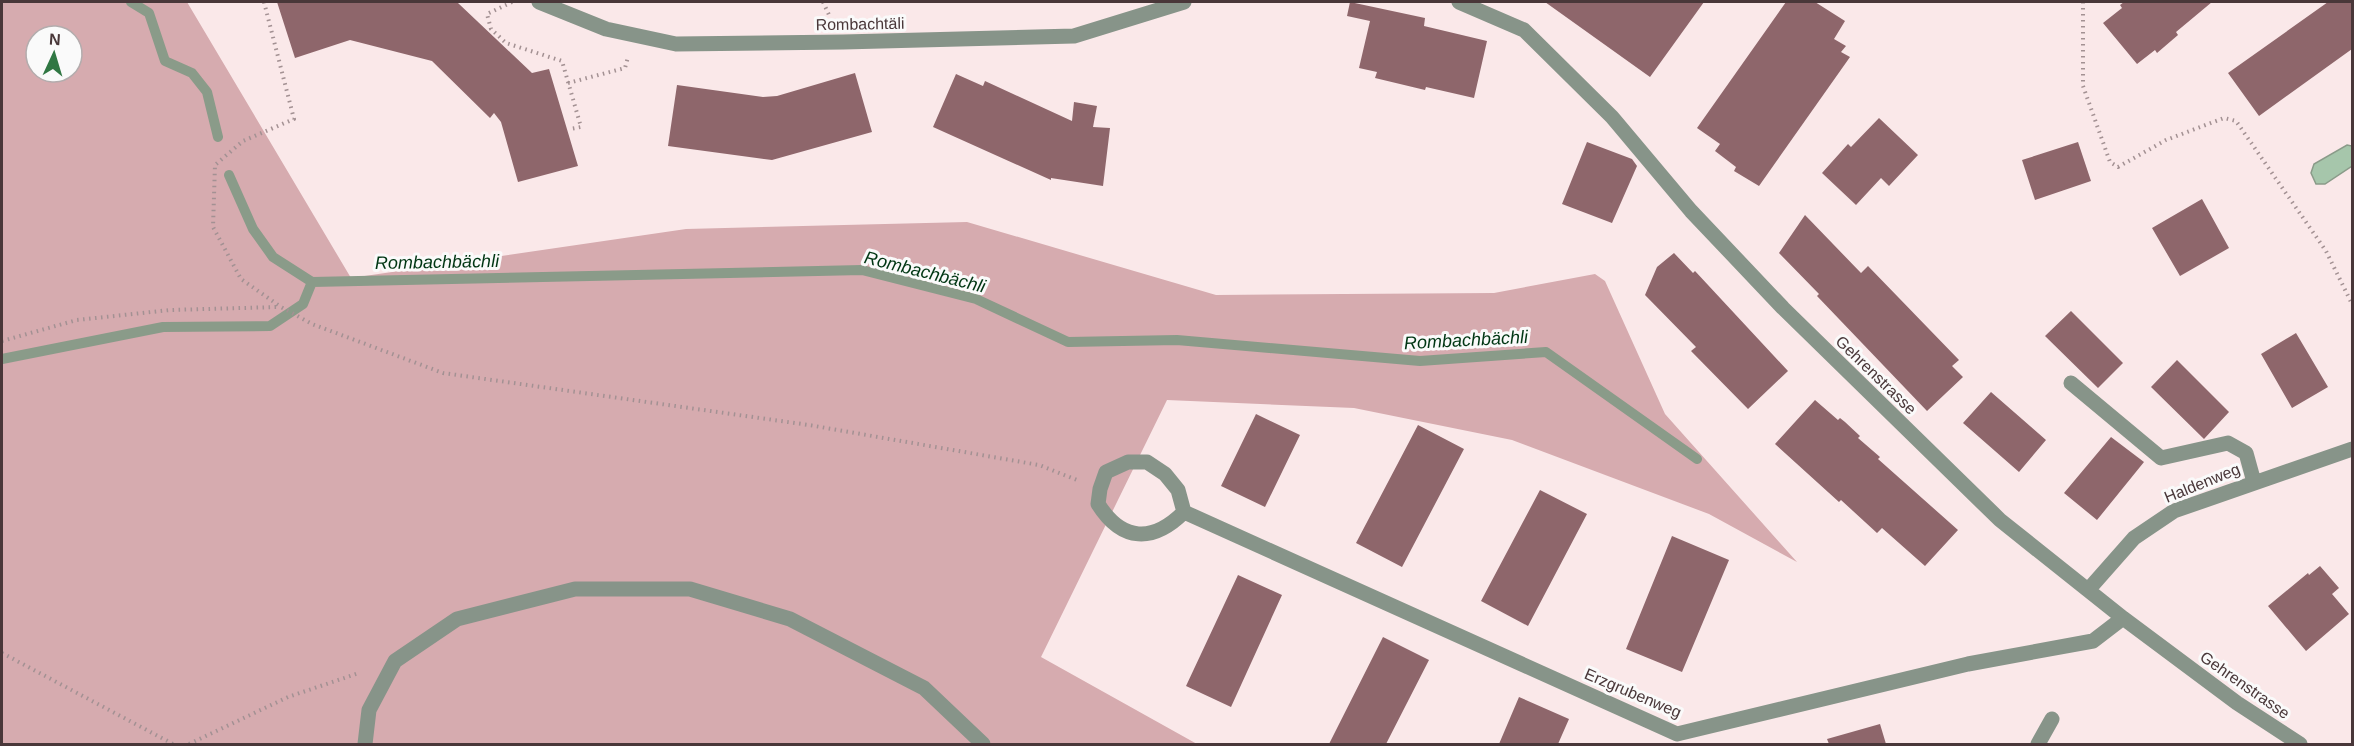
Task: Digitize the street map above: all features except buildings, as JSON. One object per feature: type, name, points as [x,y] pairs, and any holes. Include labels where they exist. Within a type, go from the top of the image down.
[{"type":"street","name":"Rombachtäli","points":[[539,2],[606,29],[676,44],[1074,36],[1184,2]]},
{"type":"street","name":"Gehrenstrasse","points":[[1459,2],[1524,30],[1612,117],[1691,211],[1849,374],[2000,520],[2123,618],[2236,703],[2300,744]]},
{"type":"street","points":[[2071,383],[2161,458],[2228,443],[2246,453],[2254,482]]},
{"type":"street","name":"Haldenweg","points":[[2089,589],[2134,538],[2175,511],[2352,449]]},
{"type":"street","points":[[1128,462],[1148,462],[1165,474],[1178,490],[1184,512],[1174,522],[1158,530],[1142,534],[1128,533],[1114,525],[1098,504],[1106,472],[1128,462]]},
{"type":"street","name":"Erzgrubenweg","points":[[1184,512],[1677,734],[1968,664],[2092,641],[2123,618]]},
{"type":"street","points":[[365,744],[369,710],[394,661],[457,619],[575,589],[690,589],[790,620],[924,688],[982,744]]},
{"type":"street","points":[[2038,744],[2052,719]]},
{"type":"path","points":[[264,2],[294,119],[243,141],[215,165],[213,227],[240,279],[283,308],[312,324],[443,373],[809,425],[1039,465],[1100,489]]},
{"type":"path","points":[[512,2],[487,14],[491,29],[506,43],[562,62],[581,128],[570,129]]},
{"type":"path","points":[[2083,2],[2083,86],[2110,162],[2118,167],[2166,141],[2214,121],[2224,118],[2236,121],[2326,250],[2352,304]]},
{"type":"path","points":[[568,83],[625,68],[633,36]]},
{"type":"path","points":[[2,341],[77,320],[170,310],[283,308]]},
{"type":"path","points":[[2,653],[172,744]]},
{"type":"path","points":[[189,744],[288,697],[394,661]]},
{"type":"shaded area","points":[[2,2],[187,2],[351,278],[686,229],[967,222],[1216,295],[1494,293],[1595,274],[1605,281],[1665,414],[1797,562],[1709,514],[1512,440],[1354,408],[1167,400],[1041,657],[1197,744],[2,744]]},
{"type":"shaded area","points":[[2347,145],[2352,146],[2352,166],[2325,184],[2316,184],[2311,173],[2314,164]]},
{"type":"waterway","name":"Rombachbächli","points":[[131,2],[149,13],[165,61],[192,73],[207,92],[218,137]]},
{"type":"waterway","name":"Rombachbächli","points":[[229,175],[253,229],[273,257],[312,282],[862,270],[976,299],[1068,342],[1177,340],[1420,361],[1546,352],[1697,459]]},
{"type":"waterway","points":[[2,359],[163,327],[270,326],[303,304],[312,282]]}]
